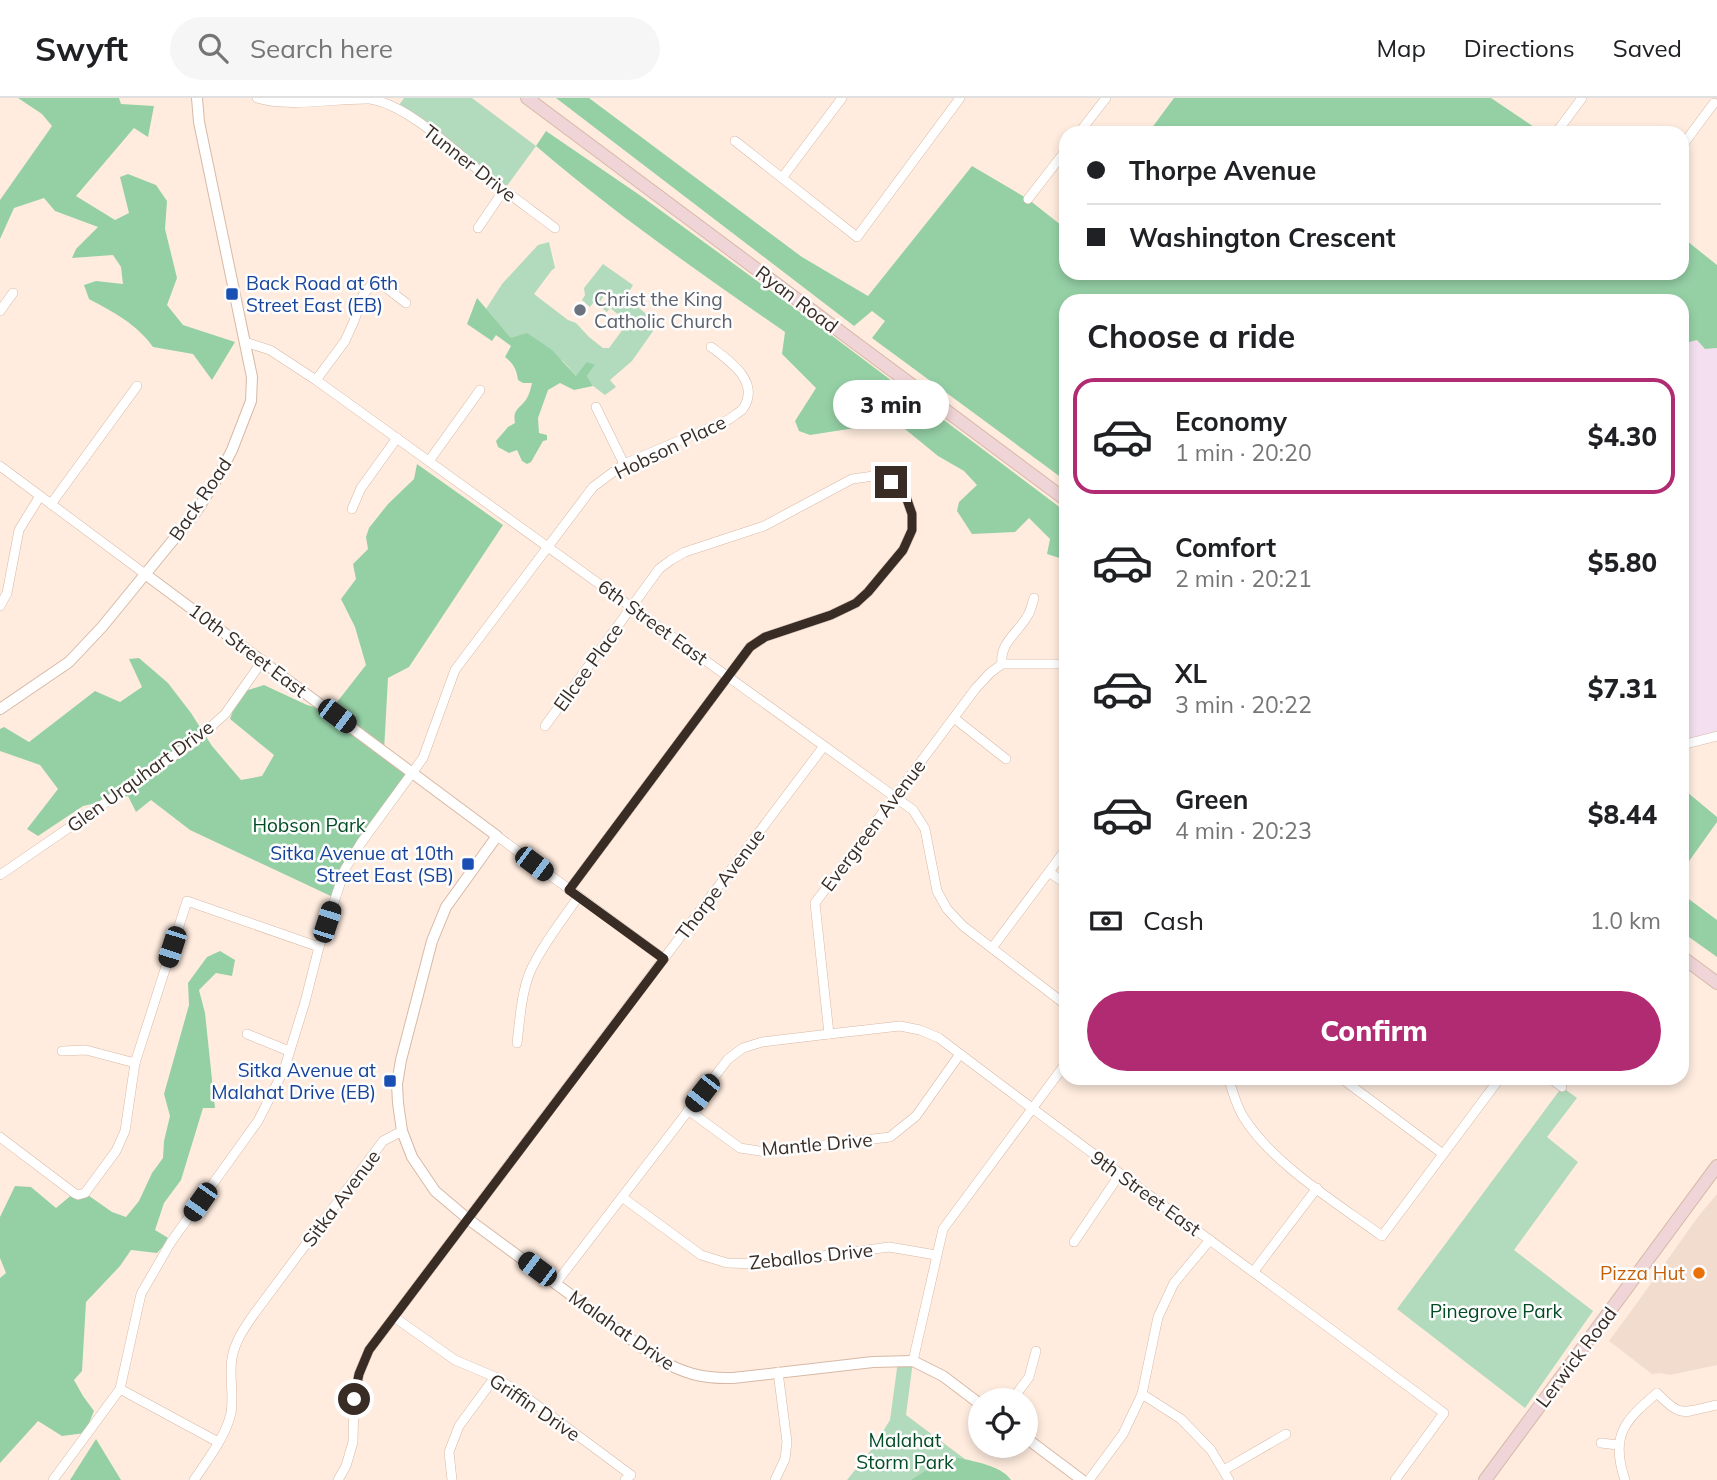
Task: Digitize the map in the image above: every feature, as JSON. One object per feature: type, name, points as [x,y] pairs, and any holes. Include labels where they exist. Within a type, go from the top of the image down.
[{"type":"main road","name":"Ryan Road","points":[[527,98],[1059,495]]},
{"type":"main road","points":[[1689,962],[1717,983]]},
{"type":"main road","name":"Lerwick Road","points":[[1485,1480],[1717,1166]]},
{"type":"street","name":"Back Road","points":[[0,709],[69,662],[102,627],[196,512],[232,450],[251,401],[252,377],[246,342],[199,122],[197,98]]},
{"type":"street","name":"Tunner Drive","points":[[257,98],[292,101],[370,99],[397,108],[555,228]]},
{"type":"street","points":[[782,178],[842,98]]},
{"type":"street","points":[[735,141],[857,237],[960,98]]},
{"type":"street","points":[[1084,126],[1105,98]]},
{"type":"street","points":[[1561,126],[1582,98]]},
{"type":"street","points":[[1689,136],[1712,102]]},
{"type":"street","points":[[1028,199],[1059,159]]},
{"type":"street","points":[[478,229],[504,190]]},
{"type":"street","points":[[316,380],[345,341],[363,295],[371,285],[380,283],[406,303]]},
{"type":"street","points":[[0,311],[13,293]]},
{"type":"street","name":"6th Street East","points":[[246,342],[270,350],[316,380],[913,810],[925,829],[937,891],[947,909],[963,926],[1059,1000]]},
{"type":"street","name":"Hobson Place","points":[[120,1389],[141,1294],[171,1242],[258,1121],[284,1070],[319,947],[345,869],[423,758],[455,670],[593,487],[624,464],[728,420],[741,410],[748,395],[746,380],[735,365],[711,346]]},
{"type":"street","points":[[51,504],[137,386]]},
{"type":"street","points":[[429,461],[480,390]]},
{"type":"street","points":[[596,407],[624,464]]},
{"type":"street","points":[[352,509],[361,488],[397,438]]},
{"type":"street","name":"10th Street East","points":[[0,466],[664,959]]},
{"type":"street","name":"Ellcee Place","points":[[545,726],[659,569],[671,560],[685,552],[764,526],[852,479],[874,476],[891,482],[905,494],[912,514],[912,530],[903,550],[868,592],[856,603],[831,615],[765,637],[750,647],[569,890]]},
{"type":"street","points":[[0,606],[7,593],[19,530],[40,496]]},
{"type":"street","name":"Evergreen Avenue","points":[[829,1034],[816,903],[976,688],[1002,664],[1004,647],[1028,615],[1034,598]]},
{"type":"street","name":"Glen Urquhart Drive","points":[[0,875],[194,742],[225,714],[262,660]]},
{"type":"street","points":[[1002,664],[1059,664]]},
{"type":"street","points":[[954,718],[1006,759]]},
{"type":"street","points":[[1689,743],[1717,736]]},
{"type":"street","name":"Thorpe Avenue","points":[[338,1480],[346,1466],[353,1442],[354,1399],[359,1374],[369,1350],[824,746]]},
{"type":"street","points":[[402,1131],[397,1084],[432,941],[446,907],[497,836]]},
{"type":"street","points":[[992,948],[1059,858]]},
{"type":"street","points":[[1049,872],[1059,879]]},
{"type":"street","points":[[517,1043],[530,973],[578,897]]},
{"type":"street","points":[[0,1137],[74,1193],[85,1193],[116,1152],[124,1130],[135,1063],[187,901],[319,947]]},
{"type":"street","name":"9th Street East","points":[[829,1034],[900,1026],[939,1038],[1444,1413],[1395,1480]]},
{"type":"street","points":[[247,1034],[289,1051]]},
{"type":"street","points":[[556,1283],[728,1059],[743,1048],[762,1042],[829,1034]]},
{"type":"street","points":[[62,1051],[86,1050],[135,1063]]},
{"type":"street","name":"Mantle Drive","points":[[688,1110],[740,1148],[766,1152],[890,1137],[916,1116],[960,1054]]},
{"type":"street","points":[[913,1361],[943,1229],[1059,1072]]},
{"type":"street","points":[[1231,1085],[1242,1116],[1262,1142],[1286,1165],[1382,1237],[1495,1085]]},
{"type":"street","points":[[1350,1085],[1443,1154]]},
{"type":"street","name":"Malahat Drive","points":[[402,1131],[412,1157],[435,1191],[468,1219],[655,1357],[679,1370],[699,1376],[733,1378],[873,1362],[913,1361],[943,1376],[968,1395]]},
{"type":"street","name":"Sitka Avenue","points":[[194,1480],[218,1442],[231,1412],[232,1358],[239,1336],[383,1141],[402,1131]]},
{"type":"street","points":[[1074,1242],[1120,1174]]},
{"type":"street","points":[[1254,1271],[1317,1188]]},
{"type":"street","name":"Zeballos Drive","points":[[622,1197],[701,1255],[727,1264],[762,1264],[889,1247],[936,1255]]},
{"type":"street","points":[[1089,1480],[1123,1434],[1142,1394],[1158,1317],[1174,1283],[1210,1240]]},
{"type":"street","name":"Griffin Drive","points":[[394,1317],[456,1360],[495,1377],[526,1397],[631,1475],[625,1480]]},
{"type":"street","points":[[1020,1388],[1028,1377],[1036,1351]]},
{"type":"street","points":[[775,1480],[785,1459],[788,1442],[778,1372]]},
{"type":"street","points":[[452,1480],[449,1452],[459,1426],[495,1377]]},
{"type":"street","points":[[53,1480],[120,1389],[218,1442]]},
{"type":"street","points":[[1625,1480],[1619,1463],[1618,1445],[1627,1421],[1657,1392],[1677,1411],[1685,1412],[1717,1405]]},
{"type":"street","points":[[1142,1394],[1181,1419],[1211,1450],[1229,1480]]},
{"type":"street","points":[[1224,1470],[1286,1434]]},
{"type":"street","points":[[1601,1443],[1618,1445]]},
{"type":"street","points":[[1038,1447],[1082,1480]]},
{"type":"shaded area","points":[[1697,340],[1705,349],[1717,348],[1717,734],[1689,739],[1689,342]]},
{"type":"shaded area","points":[[1717,1194],[1717,1365],[1670,1375],[1652,1374],[1609,1341]]},
{"type":"green space","points":[[18,98],[119,98],[121,104],[154,106],[148,137],[134,128],[76,196],[115,220],[129,213],[120,177],[128,174],[156,185],[167,201],[165,229],[177,278],[167,305],[183,325],[235,342],[212,380],[193,354],[153,347],[132,325],[89,299],[84,285],[96,281],[123,284],[121,267],[113,255],[72,258],[76,249],[98,227],[55,211],[44,198],[14,208],[0,239],[0,200],[52,126],[42,114]]},
{"type":"green space","points":[[404,98],[472,98],[536,146],[504,190],[397,108]]},
{"type":"green space","points":[[556,98],[589,98],[802,257],[868,296],[972,166],[1028,199],[1059,223],[1059,280],[1689,280],[1689,243],[1717,265],[1717,348],[1705,349],[1697,340],[1689,342],[1689,294],[1059,294],[1059,476],[872,338],[885,321],[872,311],[854,326]]},
{"type":"green space","points":[[1174,98],[1491,98],[1533,126],[1153,126]]},
{"type":"green space","points":[[546,131],[641,196],[1059,507],[1059,558],[1047,554],[1050,539],[1029,518],[1015,532],[972,534],[957,511],[959,502],[977,485],[964,471],[938,456],[905,429],[868,426],[810,435],[799,431],[795,421],[816,388],[782,354],[785,332],[627,219],[536,146]]},
{"type":"green space","points":[[549,242],[555,268],[534,294],[576,323],[603,348],[609,348],[626,325],[624,319],[610,308],[607,312],[602,308],[609,299],[605,295],[597,305],[593,303],[590,307],[582,300],[585,295],[584,288],[603,264],[633,285],[626,297],[658,324],[632,361],[610,380],[616,387],[605,395],[593,386],[587,376],[595,365],[576,376],[563,361],[511,338],[486,309],[502,284],[538,245]]},
{"type":"green space","points":[[477,298],[511,338],[527,333],[552,350],[576,376],[587,362],[595,365],[587,376],[593,386],[574,390],[560,383],[548,390],[538,418],[539,433],[547,435],[547,440],[543,441],[531,462],[527,464],[522,461],[517,450],[509,453],[498,447],[496,441],[515,423],[515,414],[526,400],[532,383],[518,380],[514,367],[505,357],[511,346],[496,335],[492,341],[467,324]]},
{"type":"green space","name":"Hobson Park","points":[[417,464],[503,525],[409,667],[388,678],[384,751],[413,773],[361,843],[335,898],[190,830],[151,800],[136,812],[128,796],[83,806],[38,836],[27,829],[58,789],[40,765],[0,751],[0,729],[4,727],[29,742],[95,691],[120,702],[142,687],[129,659],[139,658],[168,683],[212,746],[241,780],[262,776],[274,755],[230,719],[239,693],[264,685],[307,705],[330,711],[366,665],[355,627],[341,599],[356,579],[353,564],[368,549],[366,537],[369,528],[388,504],[414,479]]},
{"type":"green space","points":[[1689,794],[1717,817],[1717,822],[1689,861]]},
{"type":"green space","points":[[1689,899],[1717,920],[1717,957],[1689,937]]},
{"type":"green space","points":[[220,951],[235,960],[232,976],[216,973],[199,990],[205,1013],[215,1108],[203,1108],[181,1180],[164,1203],[155,1230],[170,1239],[157,1253],[131,1250],[120,1266],[86,1302],[82,1371],[74,1380],[94,1411],[85,1433],[62,1436],[38,1421],[0,1463],[0,1278],[6,1273],[0,1258],[0,1217],[15,1186],[31,1187],[56,1208],[74,1193],[85,1193],[112,1212],[126,1217],[139,1201],[152,1173],[163,1158],[170,1116],[164,1094],[189,1005],[188,983],[207,957]]},
{"type":"green space","name":"Pinegrove Park","points":[[1562,1087],[1577,1098],[1547,1137],[1578,1162],[1514,1250],[1593,1311],[1525,1408],[1397,1309]]},
{"type":"green space","name":"Malahat Storm Park","points":[[898,1361],[913,1361],[906,1415],[993,1480],[847,1480],[872,1449],[890,1420]]},
{"type":"green space","points":[[96,1439],[121,1480],[70,1480]]},
{"type":"green space","points":[[949,1456],[991,1466],[1011,1480],[911,1480]]},
{"type":"place","name":"Back Road at 6th Street East (EB)","points":[[232,294]]},
{"type":"place","name":"Christ the King Catholic Church","points":[[580,310]]},
{"type":"place","name":"Sitka Avenue at 10th Street East (SB)","points":[[468,864]]},
{"type":"place","name":"Sitka Avenue at Malahat Drive (EB)","points":[[390,1081]]},
{"type":"place","name":"Pizza Hut","points":[[1699,1273]]},
{"type":"route","points":[[354,1399],[359,1374],[369,1350],[664,959],[569,890],[750,647],[765,637],[831,615],[856,603],[903,550],[912,530],[912,514],[905,494],[891,482]]}]
